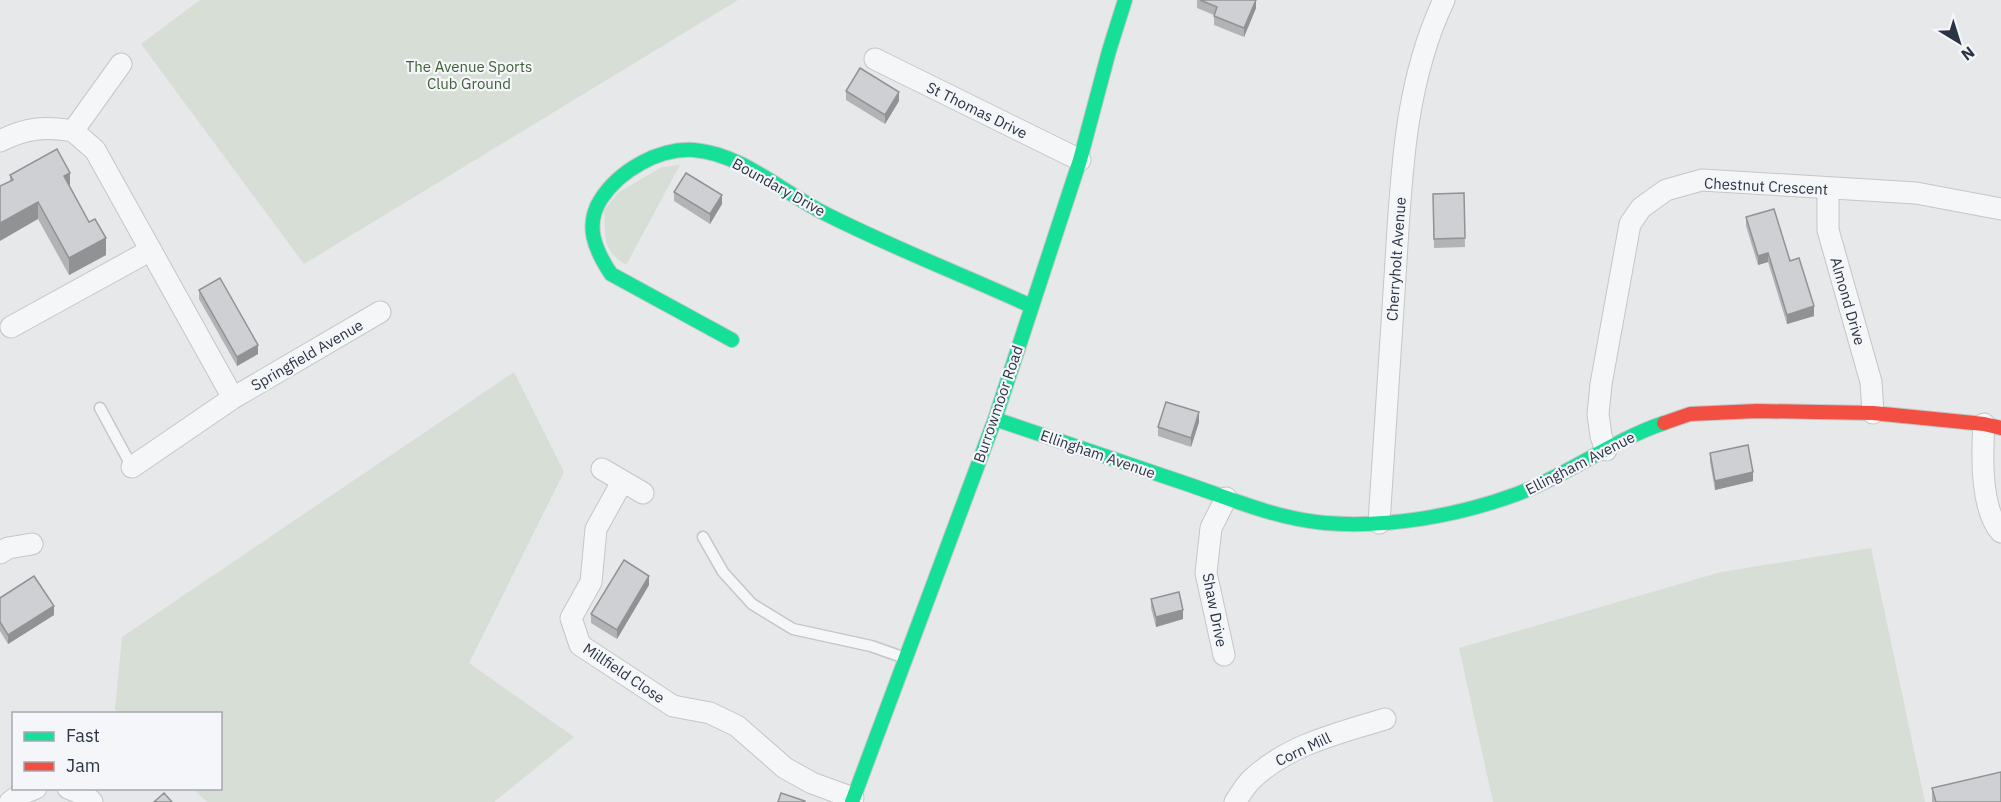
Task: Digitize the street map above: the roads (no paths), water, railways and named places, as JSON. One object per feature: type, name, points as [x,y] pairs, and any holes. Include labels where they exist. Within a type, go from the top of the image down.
[{"type":"street","name":"Burrowmoor Road","points":[[853,800],[995,419],[1080,160],[1125,0]]},
{"type":"street","name":"Cherryholt Avenue","points":[[1379,523],[1402,173],[1414,85],[1431,27],[1444,0]]},
{"type":"street","name":"St Thomas Drive","points":[[875,59],[1080,160]]},
{"type":"street","points":[[0,141],[17,132],[53,127],[73,131],[121,64]]},
{"type":"street","name":"Springfield Avenue","points":[[73,131],[95,150],[233,398]]},
{"type":"street","name":"Boundary Drive","points":[[732,340],[611,274],[600,258],[592,239],[594,210],[607,189],[630,170],[650,159],[672,152],[694,150],[730,160],[818,210],[1031,306]]},
{"type":"street","name":"Chestnut Crescent","points":[[1606,450],[1601,436],[1598,414],[1601,384],[1630,224],[1641,208],[1666,190],[1702,180],[1916,193],[2001,209]]},
{"type":"street","name":"Almond Drive","points":[[1828,189],[1828,230],[1871,382],[1873,413]]},
{"type":"street","points":[[11,327],[151,250]]},
{"type":"street","name":"Springfield Avenue","points":[[132,467],[233,398],[380,312]]},
{"type":"street","name":"Ellingham Avenue","points":[[995,419],[1272,513],[1324,523],[1379,523],[1442,516],[1517,494],[1578,466],[1649,428],[1690,414],[1757,411],[1873,413],[1992,426]]},
{"type":"street","points":[[1992,426],[1982,456],[1985,494],[2001,532]]},
{"type":"street","points":[[602,469],[643,493]]},
{"type":"street","name":"Millfield Close","points":[[622,482],[596,529],[591,582],[571,618],[580,645],[673,706],[710,713],[737,726],[785,768],[812,783],[853,800]]},
{"type":"street","name":"Shaw Drive","points":[[1224,655],[1206,573],[1211,528],[1226,498]]},
{"type":"street","points":[[0,553],[8,548],[33,544]]},
{"type":"street","name":"Corn Mill","points":[[1235,802],[1249,782],[1266,767],[1314,741],[1385,719]]},
{"type":"street","points":[[10,802],[21,794],[33,790]]},
{"type":"street","points":[[71,790],[85,795],[92,802]]},
{"type":"lane","points":[[99,408],[132,467]]},
{"type":"lane","points":[[703,537],[723,572],[752,604],[793,629],[871,646],[905,658]]},
{"type":"park label","name":"The Avenue Sports Club Ground","points":[[469,74]]}]
